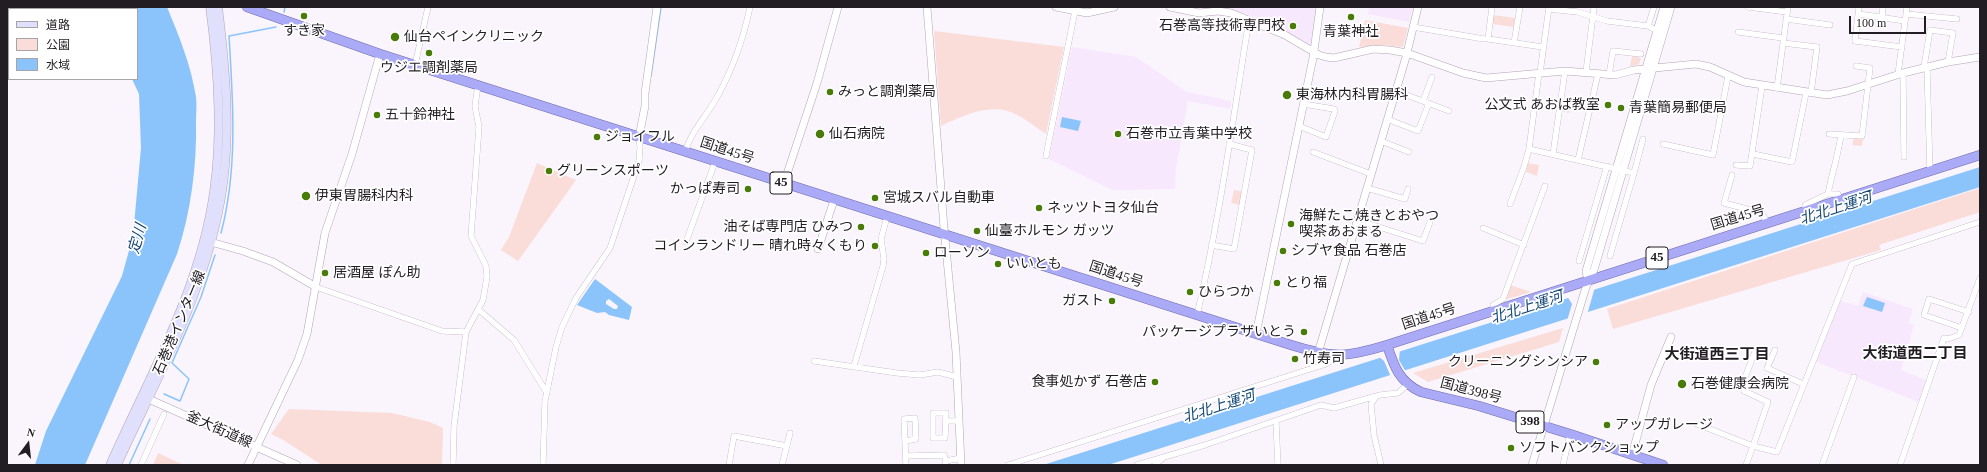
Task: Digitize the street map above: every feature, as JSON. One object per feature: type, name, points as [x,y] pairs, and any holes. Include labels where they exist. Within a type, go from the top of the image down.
[{"type":"highway","name":"国道45号","points":[[247,7],[380,54],[945,236],[1256,334],[1318,353],[1333,356],[1388,348],[1494,311],[1587,284],[1980,155]]},
{"type":"highway","name":"国道398号","points":[[1388,348],[1399,377],[1421,392],[1544,426],[1663,465]]},
{"type":"main road","name":"石巻港インター線","points":[[207,241],[214,193],[219,130],[210,7]]},
{"type":"main road","name":"石巻港インター線","points":[[117,465],[207,241],[220,203],[225,168],[226,125],[225,71],[218,7]]},
{"type":"main road","name":"石巻港インター線","points":[[110,465],[144,397]]},
{"type":"street","points":[[415,65],[428,7]]},
{"type":"street","points":[[543,465],[543,421],[556,347],[568,310],[610,248],[639,161],[639,137],[645,106],[645,93],[657,7]]},
{"type":"street","points":[[685,152],[688,143],[714,103],[739,51],[750,7]]},
{"type":"street","points":[[784,184],[817,83],[838,7]]},
{"type":"street","points":[[907,456],[944,455],[946,463],[961,461],[957,377],[927,7]]},
{"type":"street","points":[[1056,7],[1096,12],[1114,7]]},
{"type":"street","points":[[1170,7],[1231,13],[1285,35],[1319,55],[1334,58],[1373,49],[1407,53],[1476,77],[1486,78],[1565,71],[1609,75],[1645,69],[1696,64],[1710,67],[1744,82],[1762,86],[1809,93],[1834,94],[1868,85],[1900,73],[1948,62],[1980,57]]},
{"type":"street","points":[[1256,334],[1314,52],[1320,7]]},
{"type":"street","points":[[1318,353],[1356,220],[1407,53],[1418,7]]},
{"type":"street","points":[[1492,7],[1488,39],[1543,47]]},
{"type":"street","points":[[1514,43],[1520,7]]},
{"type":"street","points":[[1586,72],[1594,7]]},
{"type":"street","points":[[1648,26],[1654,7]]},
{"type":"street","points":[[1587,284],[1586,271],[1664,7]]},
{"type":"street","points":[[1532,465],[1587,284],[1594,270],[1671,7]]},
{"type":"street","points":[[1748,7],[1787,10],[1777,88]]},
{"type":"street","points":[[1859,7],[1855,41],[1902,47]]},
{"type":"street","points":[[1882,17],[1883,7]]},
{"type":"street","points":[[1904,157],[1900,73],[1908,7]]},
{"type":"street","points":[[1510,204],[1529,149],[1548,8],[1578,12],[1607,21],[1648,26],[1656,30]]},
{"type":"street","points":[[1046,156],[1079,10]]},
{"type":"street","points":[[1858,14],[1906,21]]},
{"type":"street","points":[[1906,14],[1957,19]]},
{"type":"street","points":[[1786,19],[1830,25]]},
{"type":"street","points":[[1197,315],[1229,144],[1249,20]]},
{"type":"street","points":[[1413,27],[1484,39]]},
{"type":"street","points":[[1930,172],[1926,67],[1930,30],[1953,33],[1948,62]]},
{"type":"street","points":[[1738,32],[1817,47],[1809,93],[1792,162],[1753,154]]},
{"type":"street","points":[[1609,75],[1613,51],[1641,54]]},
{"type":"street","points":[[248,465],[258,448],[298,360],[307,334],[325,233],[352,154],[380,54]]},
{"type":"street","points":[[1829,134],[1862,136],[1870,68],[1856,66]]},
{"type":"street","points":[[1553,154],[1565,71]]},
{"type":"street","points":[[1578,160],[1598,74]]},
{"type":"street","points":[[1663,144],[1713,155],[1728,76]]},
{"type":"street","points":[[1387,119],[1418,131],[1432,77]]},
{"type":"street","points":[[453,465],[454,426],[466,332],[483,300],[487,277],[486,266],[471,236],[479,128],[475,106],[478,85]]},
{"type":"street","points":[[1736,165],[1750,166],[1762,86]]},
{"type":"street","points":[[1396,91],[1449,111]]},
{"type":"street","points":[[1299,126],[1326,137],[1335,111],[1303,104]]},
{"type":"street","points":[[1828,194],[1834,162],[1838,158],[1842,135]]},
{"type":"street","points":[[1610,256],[1643,139]]},
{"type":"street","points":[[1381,141],[1409,152]]},
{"type":"street","points":[[1211,245],[1234,249],[1251,158],[1251,149],[1229,144]]},
{"type":"street","points":[[1529,149],[1634,173]]},
{"type":"street","points":[[1313,152],[1371,174]]},
{"type":"street","points":[[686,242],[715,162]]},
{"type":"street","points":[[1579,260],[1607,166]]},
{"type":"street","points":[[1732,175],[1724,203],[1762,213],[1768,224]]},
{"type":"street","points":[[1494,311],[1493,305],[1503,299],[1545,186]]},
{"type":"street","points":[[1367,188],[1405,199],[1408,189]]},
{"type":"street","points":[[1805,212],[1805,205],[1828,194],[1838,194],[1840,200]]},
{"type":"street","points":[[818,249],[834,200]]},
{"type":"street","points":[[854,366],[884,259],[881,239],[887,217]]},
{"type":"street","points":[[1356,220],[1423,241],[1430,222]]},
{"type":"street","points":[[1697,424],[1753,446],[1777,452],[1852,264],[1980,222]]},
{"type":"street","points":[[1482,228],[1524,245]]},
{"type":"street","points":[[207,241],[243,251],[273,262],[316,287],[442,330],[466,332]]},
{"type":"street","points":[[1900,465],[1944,338],[1948,339],[1959,335],[1980,278]]},
{"type":"street","points":[[1962,328],[1924,315],[1929,299],[1968,312]]},
{"type":"street","points":[[479,310],[514,340],[547,392]]},
{"type":"street","points":[[1632,455],[1652,385],[1671,337]]},
{"type":"street","points":[[1746,465],[1768,402],[1744,391],[1747,383],[1744,380],[1756,349]]},
{"type":"street","points":[[1775,350],[1768,368],[1803,384]]},
{"type":"street","points":[[1008,465],[1112,433],[1175,410],[1326,364],[1333,356]]},
{"type":"street","points":[[814,361],[920,375],[938,372],[957,377]]},
{"type":"street","points":[[1822,465],[1854,377]]},
{"type":"street","points":[[1137,465],[1276,422],[1321,406],[1334,408],[1398,393],[1408,384]]},
{"type":"street","name":"釜大街道線","points":[[144,397],[297,465]]},
{"type":"street","points":[[1376,397],[1371,404],[1371,419],[1381,465]]},
{"type":"street","points":[[933,413],[946,413],[946,422],[946,438],[934,438],[933,413]]},
{"type":"street","points":[[140,465],[164,414]]},
{"type":"street","points":[[946,422],[959,421]]},
{"type":"street","points":[[1276,422],[1278,465]]},
{"type":"street","points":[[782,465],[790,433]]},
{"type":"street","points":[[1563,465],[1570,434]]},
{"type":"street","points":[[729,465],[734,436],[787,446]]},
{"type":"street","points":[[906,441],[906,465]]},
{"type":"street","points":[[1155,465],[1166,456]]},
{"type":"shaded area","name":"石巻高等技術専門校","points":[[1203,7],[1317,7],[1311,45],[1247,14],[1222,8],[1202,9]]},
{"type":"shaded area","points":[[1369,7],[1413,7],[1409,22],[1368,14]]},
{"type":"shaded area","name":"石巻市立青葉中学校","points":[[1072,47],[1136,57],[1187,92],[1231,101],[1230,109],[1188,101],[1176,169],[1175,189],[1112,190],[1049,159]]},
{"type":"shaded area","points":[[1863,292],[1913,309],[1908,323],[1914,325],[1901,370],[1928,381],[1919,402],[1814,361],[1838,300],[1858,306]]},
{"type":"green space","points":[[1493,15],[1515,18],[1514,27],[1492,24]]},
{"type":"green space","points":[[1365,20],[1408,28],[1403,47],[1383,45],[1359,47]]},
{"type":"green space","points":[[934,31],[1064,47],[1046,134],[1019,116],[997,109],[977,112],[958,118],[941,126]]},
{"type":"green space","points":[[1632,56],[1641,58],[1639,64],[1630,67]]},
{"type":"green space","points":[[1563,101],[1571,101],[1569,113],[1562,111]]},
{"type":"green space","points":[[1854,139],[1863,139],[1862,146],[1852,145]]},
{"type":"green space","points":[[537,163],[576,180],[518,261],[501,250],[509,237]]},
{"type":"green space","points":[[1528,163],[1539,165],[1537,176],[1526,172]]},
{"type":"green space","points":[[1980,188],[1980,212],[1879,245],[1881,250],[1613,329],[1607,309]]},
{"type":"green space","points":[[1234,190],[1242,192],[1239,205],[1231,203]]},
{"type":"green space","points":[[1510,285],[1531,292],[1504,300]]},
{"type":"green space","points":[[1563,328],[1559,342],[1428,382],[1413,373]]},
{"type":"green space","points":[[289,409],[392,413],[430,422],[443,428],[442,465],[322,465],[271,434]]},
{"type":"green space","points":[[158,453],[184,465],[153,465]]},
{"type":"water","name":"定川","points":[[79,7],[167,7],[188,62],[196,97],[194,171],[186,222],[177,254],[85,465],[35,465],[46,431],[122,276],[133,236],[141,148],[139,94],[132,80],[138,80],[138,8]]},
{"type":"water","points":[[1062,117],[1081,121],[1078,131],[1060,127]]},
{"type":"water","points":[[1980,167],[1980,187],[1108,465],[1043,465]]},
{"type":"water","points":[[595,279],[632,307],[629,320],[609,315],[605,312],[597,313],[577,305]],"holes":[[[609,299],[618,306],[617,309],[614,309],[606,304],[606,301]]]},
{"type":"water","points":[[1867,297],[1885,303],[1882,312],[1863,306]]},
{"type":"pier","points":[[1595,287],[1587,315],[1567,321],[1572,304],[1567,296]]},
{"type":"pier","points":[[1400,349],[1399,360],[1406,372],[1391,377],[1384,361],[1378,356]]},
{"type":"waterway","points":[[284,12],[285,7]]},
{"type":"waterway","points":[[651,76],[661,7]]},
{"type":"waterway","points":[[221,233],[230,184],[232,160],[233,110],[229,36],[276,27]]},
{"type":"waterway","points":[[164,394],[180,401],[189,379],[172,363],[201,297],[215,255]]},
{"type":"waterway","points":[[129,465],[150,419]]},
{"type":"place","name":"すき家","points":[[304,16]]},
{"type":"place","name":"青葉神社","points":[[1351,17]]},
{"type":"place","name":"石巻高等技術専門校","points":[[1293,26]]},
{"type":"place","name":"仙台ペインクリニック","points":[[395,37]]},
{"type":"place","name":"ウジエ調剤薬局","points":[[429,53]]},
{"type":"place","name":"みっと調剤薬局","points":[[830,92]]},
{"type":"place","name":"東海林内科胃腸科","points":[[1287,95]]},
{"type":"place","name":"公文式 あおば教室","points":[[1608,105]]},
{"type":"place","name":"青葉簡易郵便局","points":[[1621,108]]},
{"type":"place","name":"五十鈴神社","points":[[377,115]]},
{"type":"place","name":"仙石病院","points":[[820,134]]},
{"type":"place","name":"石巻市立青葉中学校","points":[[1118,134]]},
{"type":"place","name":"ジョイフル","points":[[597,137]]},
{"type":"place","name":"グリーンスポーツ","points":[[549,171]]},
{"type":"place","name":"かっぱ寿司","points":[[748,189]]},
{"type":"place","name":"伊東胃腸科内科","points":[[306,196]]},
{"type":"place","name":"宮城スバル自動車","points":[[875,198]]},
{"type":"place","name":"ネッツトヨタ仙台","points":[[1039,208]]},
{"type":"place","name":"海鮮たこ焼きとおやつ 喫茶あおまる","points":[[1291,224]]},
{"type":"place","name":"油そば専門店 ひみつ","points":[[861,227]]},
{"type":"place","name":"仙臺ホルモン ガッツ","points":[[977,231]]},
{"type":"place","name":"コインランドリー 晴れ時々くもり","points":[[875,246]]},
{"type":"place","name":"シブヤ食品 石巻店","points":[[1283,251]]},
{"type":"place","name":"ローソン","points":[[926,253]]},
{"type":"place","name":"いいとも","points":[[998,264]]},
{"type":"place","name":"居酒屋 ぽん助","points":[[325,273]]},
{"type":"place","name":"とり福","points":[[1277,283]]},
{"type":"place","name":"ひらつか","points":[[1190,292]]},
{"type":"place","name":"ガスト","points":[[1112,301]]},
{"type":"place","name":"パッケージプラザいとう","points":[[1304,332]]},
{"type":"place","name":"竹寿司","points":[[1295,359]]},
{"type":"place","name":"クリーニングシンシア","points":[[1596,362]]},
{"type":"place","name":"食事処かず 石巻店","points":[[1155,382]]},
{"type":"place","name":"石巻健康会病院","points":[[1682,384]]},
{"type":"place","name":"アップガレージ","points":[[1607,425]]},
{"type":"place","name":"ソフトバンクショップ","points":[[1511,448]]},
{"type":"district","name":"大街道西二丁目","points":[[1915,354]]},
{"type":"district","name":"大街道西三丁目","points":[[1717,355]]},
{"type":"water label","name":"北北上運河","points":[[1836,209]]},
{"type":"water label","name":"北北上運河","points":[[1527,308]]},
{"type":"water label","name":"北北上運河","points":[[1219,407]]}]
